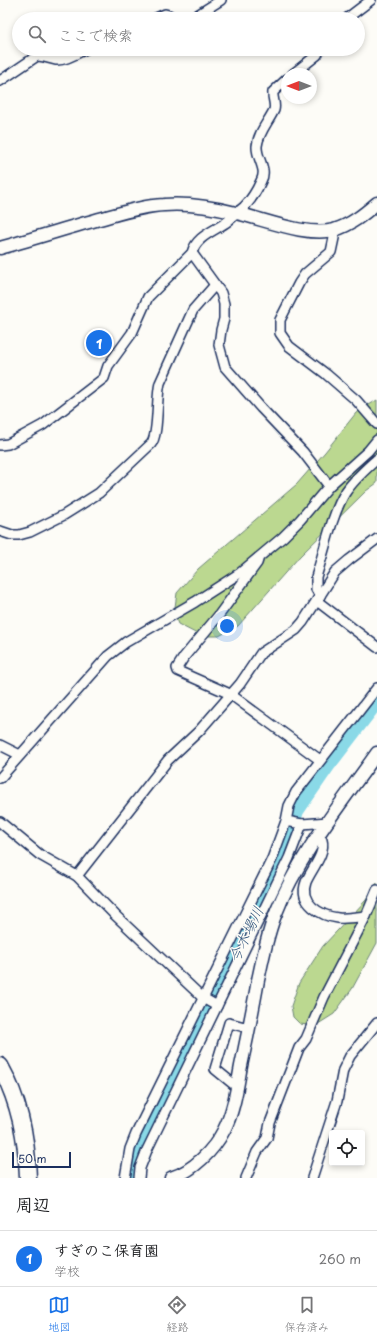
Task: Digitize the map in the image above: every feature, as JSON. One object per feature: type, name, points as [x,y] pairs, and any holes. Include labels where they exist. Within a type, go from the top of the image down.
[{"type":"highway","points":[[0,1066],[12,1091],[19,1112],[28,1162],[28,1178]]},
{"type":"street","points":[[201,12],[221,0]]},
{"type":"street","points":[[355,12],[371,0]]},
{"type":"street","points":[[0,81],[37,56]]},
{"type":"street","points":[[43,56],[54,60],[61,60],[70,56]]},
{"type":"street","points":[[301,68],[316,56]]},
{"type":"street","points":[[0,445],[8,444],[43,424],[104,378],[108,366],[132,333],[148,297],[192,253],[201,238],[227,221],[252,197],[263,177],[263,169],[257,154],[258,140],[274,108],[273,92],[281,85]]},
{"type":"street","points":[[0,248],[133,210],[164,205],[198,205],[316,232],[332,230],[356,220],[377,203]]},
{"type":"street","points":[[332,230],[334,238],[330,252],[305,274],[299,283],[280,320],[280,333],[289,346],[326,374],[356,400],[377,424]]},
{"type":"street","points":[[192,253],[220,292],[224,304],[224,319],[220,330],[219,345],[225,367],[303,452],[329,486]]},
{"type":"street","points":[[0,531],[19,535],[30,532],[64,515],[99,493],[151,444],[155,436],[160,383],[192,310],[215,285]]},
{"type":"street","points":[[0,778],[108,656],[126,642],[195,602],[240,573],[283,537],[329,486],[368,451],[377,440]]},
{"type":"street","points":[[377,459],[352,484],[343,496],[337,510],[316,578],[316,589],[319,598],[377,647]]},
{"type":"street","points":[[77,876],[168,760],[199,731],[240,684],[261,653],[296,630],[303,622],[335,572],[377,539]]},
{"type":"street","points":[[258,557],[257,563],[253,569],[219,615],[178,666],[178,671],[230,694],[320,760]]},
{"type":"street","points":[[139,1178],[140,1168],[146,1150],[215,1005],[289,858],[294,822],[292,799],[320,760],[377,688]]},
{"type":"street","points":[[0,745],[20,755]]},
{"type":"street","points":[[171,1178],[178,1176],[195,1164],[214,1146],[224,1130],[234,1101],[265,950],[275,914],[290,883],[317,836],[377,753]]},
{"type":"street","points":[[0,822],[40,855],[77,876],[115,915],[204,999],[215,1005]]},
{"type":"street","points":[[294,822],[328,822]]},
{"type":"street","points":[[125,1178],[130,1149],[136,1134],[272,859],[294,822]]},
{"type":"street","points":[[317,836],[322,840],[322,850],[305,884],[306,900],[311,907],[332,917],[339,918],[366,916]]},
{"type":"street","points":[[246,1178],[257,1152],[267,1138],[270,1123],[299,1048],[306,1039],[324,997],[366,916],[377,890]]},
{"type":"street","points":[[237,1087],[215,1069],[229,1022],[249,1028]]},
{"type":"street","points":[[312,1178],[337,1101],[343,1070],[350,1056],[377,1023]]},
{"type":"green space","points":[[377,400],[377,483],[366,491],[300,556],[238,626],[219,636],[201,636],[178,624],[174,614],[177,593],[198,569],[297,484],[356,413]]},
{"type":"green space","points":[[377,882],[377,943],[352,989],[334,1014],[315,1026],[300,1024],[293,1017],[291,1006],[299,983],[323,946],[366,900]]},
{"type":"waterway","name":"今木場川","points":[[133,1178],[133,1172],[140,1148],[284,853],[297,811],[328,766],[377,702]]},
{"type":"place","name":"すぎのこ保育園","points":[[99,343]]}]
